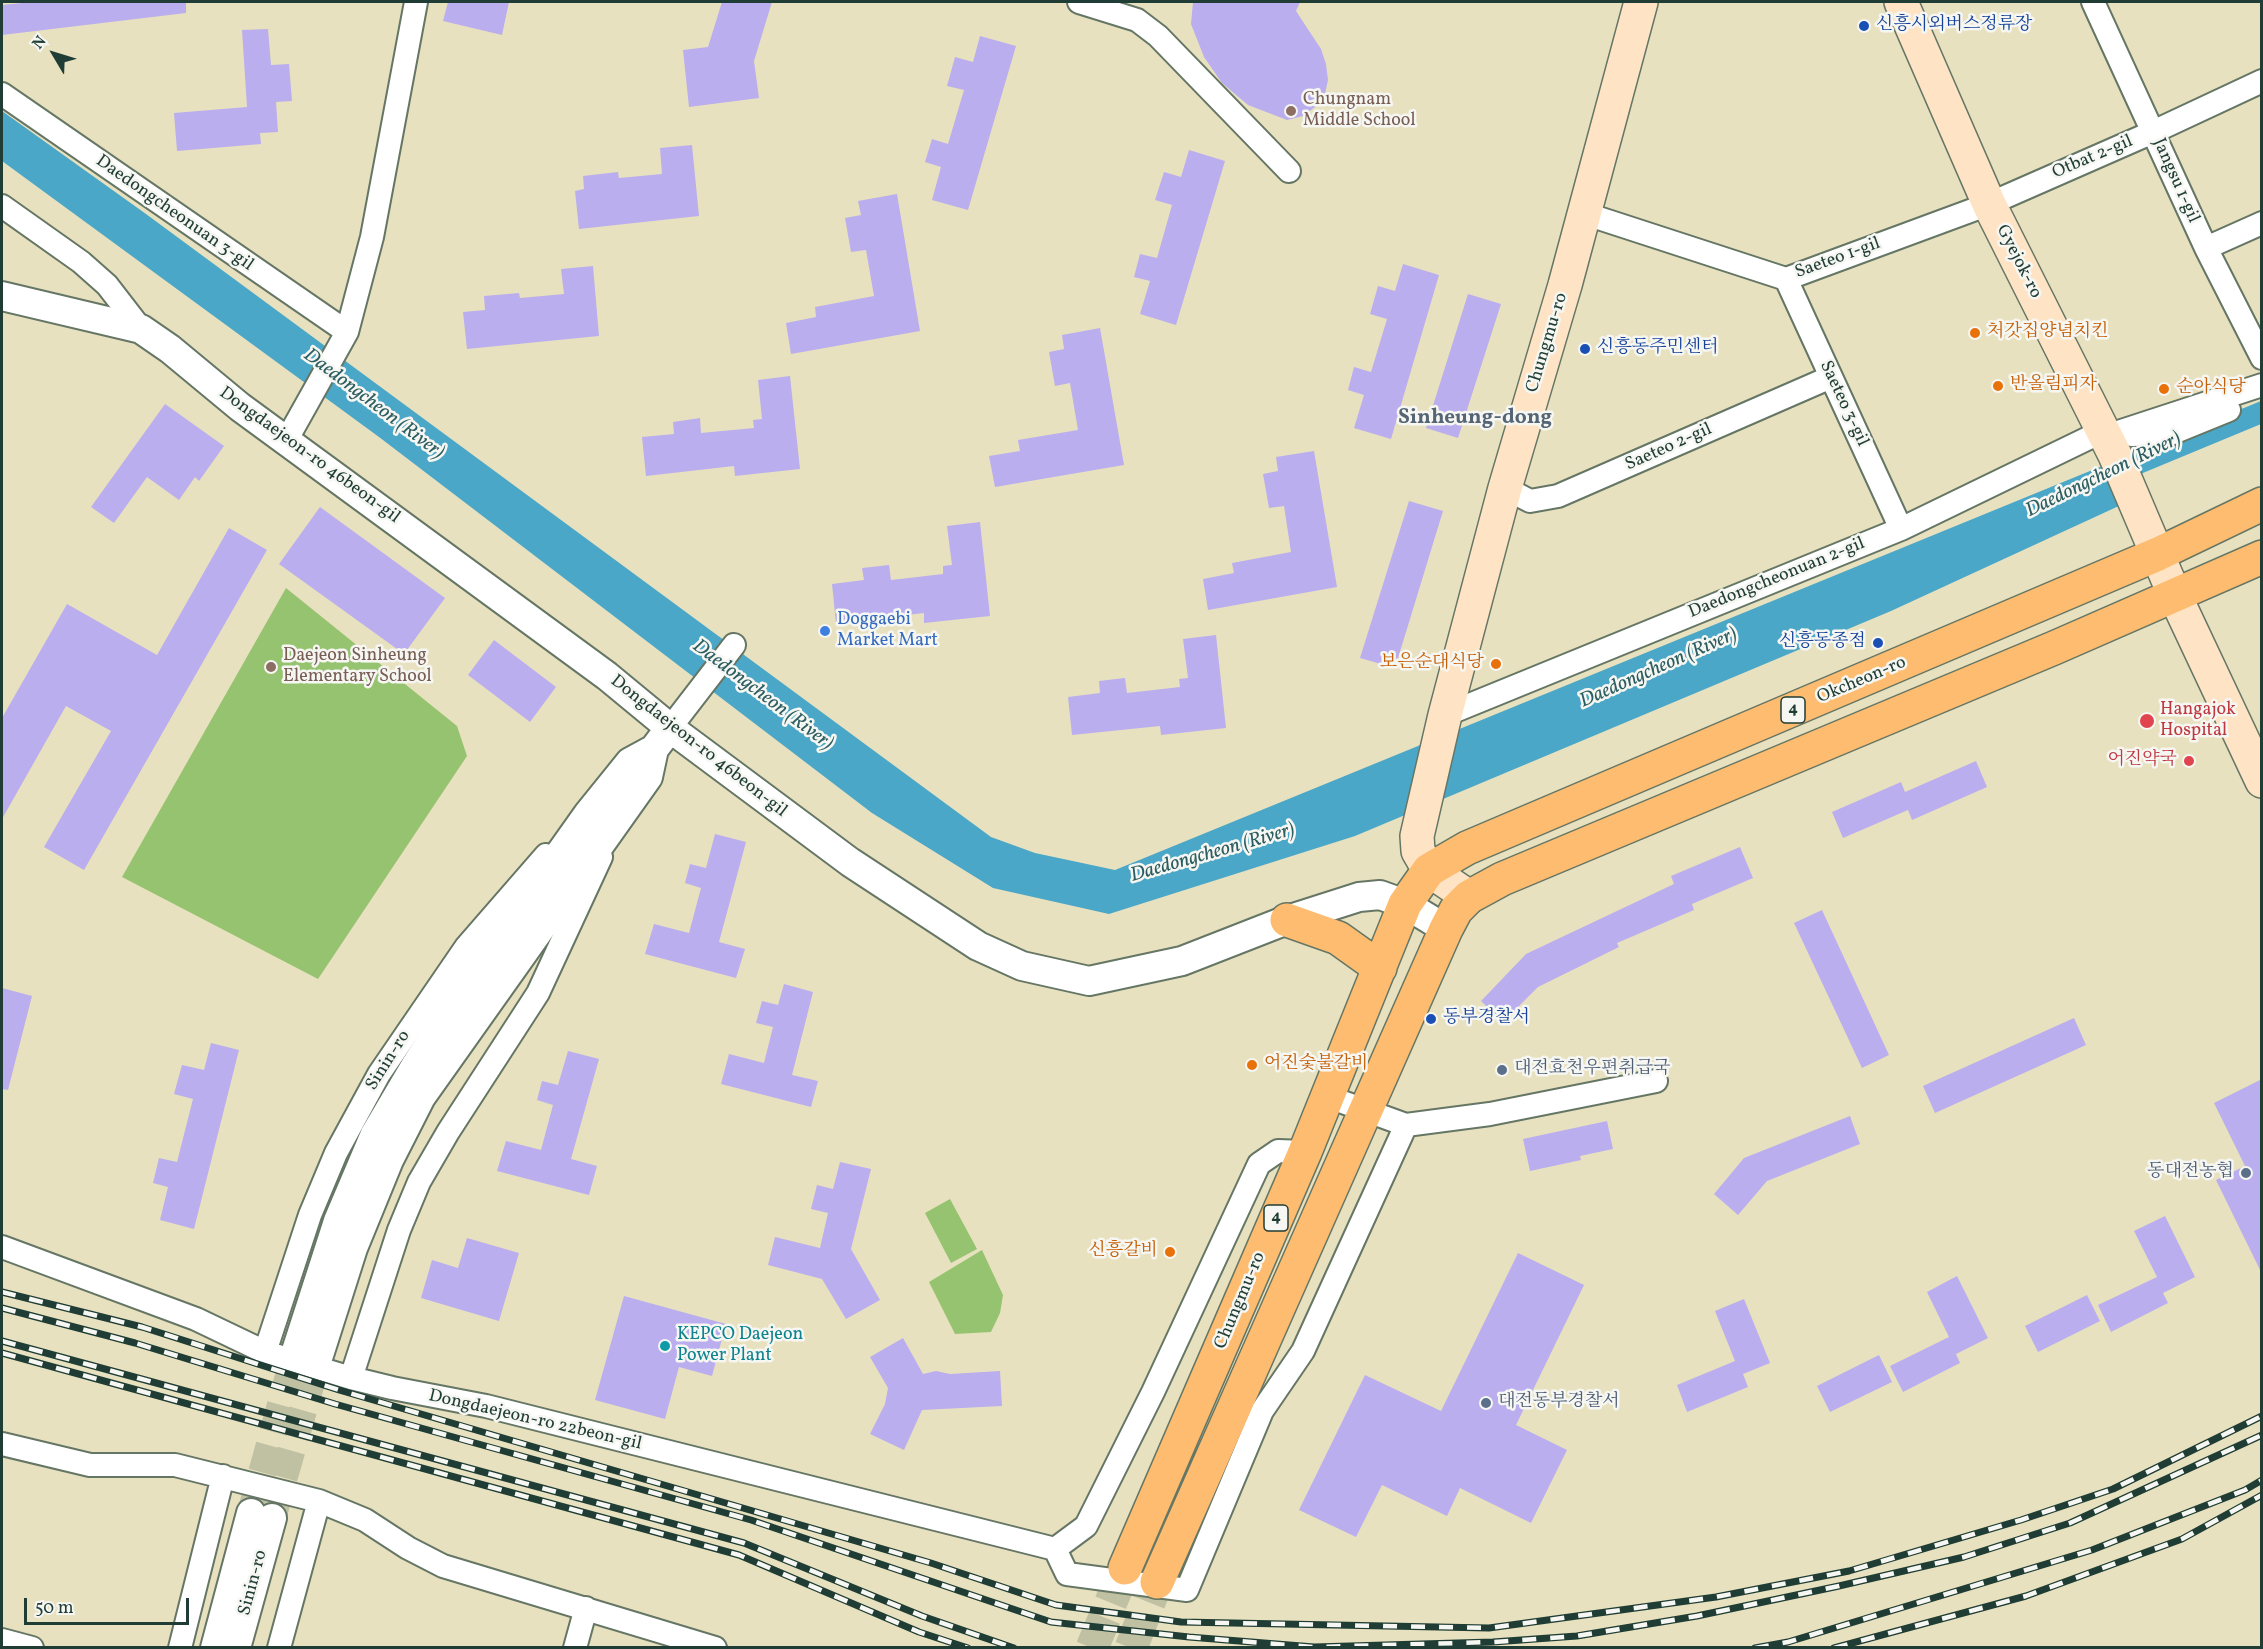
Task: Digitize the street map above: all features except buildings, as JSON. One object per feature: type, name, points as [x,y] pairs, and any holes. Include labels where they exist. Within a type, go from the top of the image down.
[{"type":"main road","name":"Chungmu-ro","points":[[1125,1568],[1305,1152],[1405,904],[1429,870],[1418,850],[1420,823],[1445,715],[1505,488],[1565,285],[1641,2]]},
{"type":"main road","name":"Gyejok-ro","points":[[1901,2],[1989,204],[2108,441],[2175,596],[2262,781]]},
{"type":"main road","name":"Okcheon-ro","points":[[1429,870],[1467,848],[2158,554],[2262,504]]},
{"type":"main road","points":[[1429,870],[1469,897],[1502,879],[2262,558]]},
{"type":"main road","name":"Chungmu-ro","points":[[1157,1582],[1367,1112],[1446,929],[1456,910],[1469,897]]},
{"type":"main road","points":[[1287,920],[1338,938],[1380,968]]},
{"type":"street","points":[[292,429],[344,338],[372,237],[416,2]]},
{"type":"street","points":[[1079,2],[1137,20],[1158,36],[1289,171]]},
{"type":"street","name":"Jangsu 1-gil","points":[[2093,2],[2206,248],[2262,358]]},
{"type":"street","name":"Otbat 2-gil","points":[[1989,204],[2262,81]]},
{"type":"street","name":"Daedongcheonuan 3-gil","points":[[2,94],[344,338]]},
{"type":"street","name":"Saeteo 1-gil","points":[[1583,213],[1786,279],[1989,204]]},
{"type":"street","points":[[2,206],[81,262],[107,285],[141,329]]},
{"type":"street","points":[[2206,248],[2262,224]]},
{"type":"street","name":"Saeteo 3-gil","points":[[1786,279],[1901,529]]},
{"type":"street","name":"Dongdaejeon-ro 46beon-gil","points":[[2,296],[141,329],[170,349],[240,407],[292,429],[669,730],[849,862],[978,946],[1022,966],[1089,981],[1182,961],[1287,920],[1359,897],[1380,895],[1405,904],[1446,929]]},
{"type":"street","name":"Saeteo 2-gil","points":[[1505,488],[1530,501],[1558,496],[1831,377]]},
{"type":"street","name":"Daedongcheonuan 2-gil","points":[[1445,715],[1901,529],[2108,441],[2262,385]]},
{"type":"street","points":[[2108,441],[2170,434],[2262,397]]},
{"type":"street","points":[[669,730],[734,645]]},
{"type":"street","name":"Sinin-ro","points":[[265,1352],[310,1215],[336,1153],[379,1074],[466,946],[514,890],[601,819],[648,777],[669,730]]},
{"type":"street","name":"Sinin-ro","points":[[307,1353],[389,1160],[421,1097],[601,819]]},
{"type":"street","name":"Sinin-ro","points":[[351,1378],[399,1230],[419,1182],[448,1132],[538,993],[596,870],[601,819]]},
{"type":"street","points":[[1326,1096],[1406,1125],[1490,1114],[1656,1080]]},
{"type":"street","points":[[1305,1152],[1278,1151],[1259,1164],[1153,1392],[1086,1526],[1056,1550],[1067,1574],[1187,1590],[1262,1411],[1303,1352],[1406,1125]]},
{"type":"street","name":"Dongdaejeon-ro 22beon-gil","points":[[2,1247],[196,1319],[265,1352],[351,1378],[392,1389],[486,1406],[1056,1550]]},
{"type":"street","points":[[2,1444],[90,1465],[176,1465],[319,1502],[365,1520],[408,1548],[443,1566],[715,1647]]},
{"type":"street","points":[[180,1647],[223,1476]]},
{"type":"street","points":[[279,1647],[319,1502]]},
{"type":"street","name":"Sinin-ro","points":[[215,1647],[262,1515],[236,1647]]},
{"type":"street","points":[[575,1647],[586,1608]]},
{"type":"street","points":[[2,1640],[32,1647]]},
{"type":"green space","points":[[286,588],[457,726],[467,756],[318,979],[122,877]]},
{"type":"green space","points":[[950,1199],[977,1249],[951,1263],[925,1213]]},
{"type":"green space","points":[[982,1250],[1003,1295],[1000,1313],[991,1332],[955,1334],[929,1282]]},
{"type":"water","name":"Daedongcheon (River)","points":[[2,111],[146,214],[991,837],[1035,853],[1115,870],[2261,401],[2261,424],[2126,480],[2121,505],[1891,611],[1355,836],[1109,914],[993,888],[872,813],[379,437],[2,161]]},
{"type":"tunnel","points":[[251,1513],[296,1351]]},
{"type":"tunnel","points":[[272,1518],[319,1355]]},
{"type":"tunnel","points":[[1092,1648],[1125,1568]]},
{"type":"tunnel","points":[[1131,1648],[1157,1582]]},
{"type":"railway","points":[[2,1292],[142,1327],[339,1390],[931,1563],[1056,1605],[1181,1622],[1489,1628],[1716,1597],[1849,1571],[2021,1520],[2113,1489],[2262,1416]]},
{"type":"railway","points":[[2,1308],[135,1343],[335,1404],[751,1520],[1051,1622],[1189,1637],[1314,1647],[1493,1642],[1577,1636],[1697,1616],[1839,1586],[1964,1557],[2070,1523],[2262,1435]]},
{"type":"railway","points":[[2,1341],[744,1543],[922,1616],[1014,1648]]},
{"type":"railway","points":[[2,1353],[739,1555],[919,1632],[968,1648]]},
{"type":"railway","points":[[1755,1648],[1788,1642],[2092,1550],[2245,1490],[2262,1480]]},
{"type":"railway","points":[[1834,1648],[2026,1596],[2182,1539],[2262,1495]]},
{"type":"place","name":"신흥시외버스정류장","points":[[1864,26]]},
{"type":"place","name":"Chungnam Middle School","points":[[1291,111]]},
{"type":"place","name":"처갓집양념치킨","points":[[1975,333]]},
{"type":"place","name":"신흥동주민센터","points":[[1585,349]]},
{"type":"place","name":"반올림피자","points":[[1998,386]]},
{"type":"place","name":"순아식당","points":[[2164,389]]},
{"type":"place","name":"Doggaebi Market Mart","points":[[825,631]]},
{"type":"place","name":"신흥동종점","points":[[1878,643]]},
{"type":"place","name":"보은순대식당","points":[[1496,664]]},
{"type":"place","name":"Daejeon Sinheung Elementary School","points":[[271,667]]},
{"type":"place","name":"Hangajok Hospital","points":[[2147,721]]},
{"type":"place","name":"어진약국","points":[[2189,761]]},
{"type":"place","name":"동부경찰서","points":[[1431,1019]]},
{"type":"place","name":"어진숯불갈비","points":[[1252,1065]]},
{"type":"place","name":"대전효천우편취급국","points":[[1502,1070]]},
{"type":"place","name":"동대전농협","points":[[2246,1173]]},
{"type":"place","name":"신흥갈비","points":[[1170,1252]]},
{"type":"place","name":"KEPCO Daejeon Power Plant","points":[[665,1346]]},
{"type":"place","name":"대전동부경찰서","points":[[1486,1403]]},
{"type":"district","name":"Sinheung-dong","points":[[1475,419]]}]
